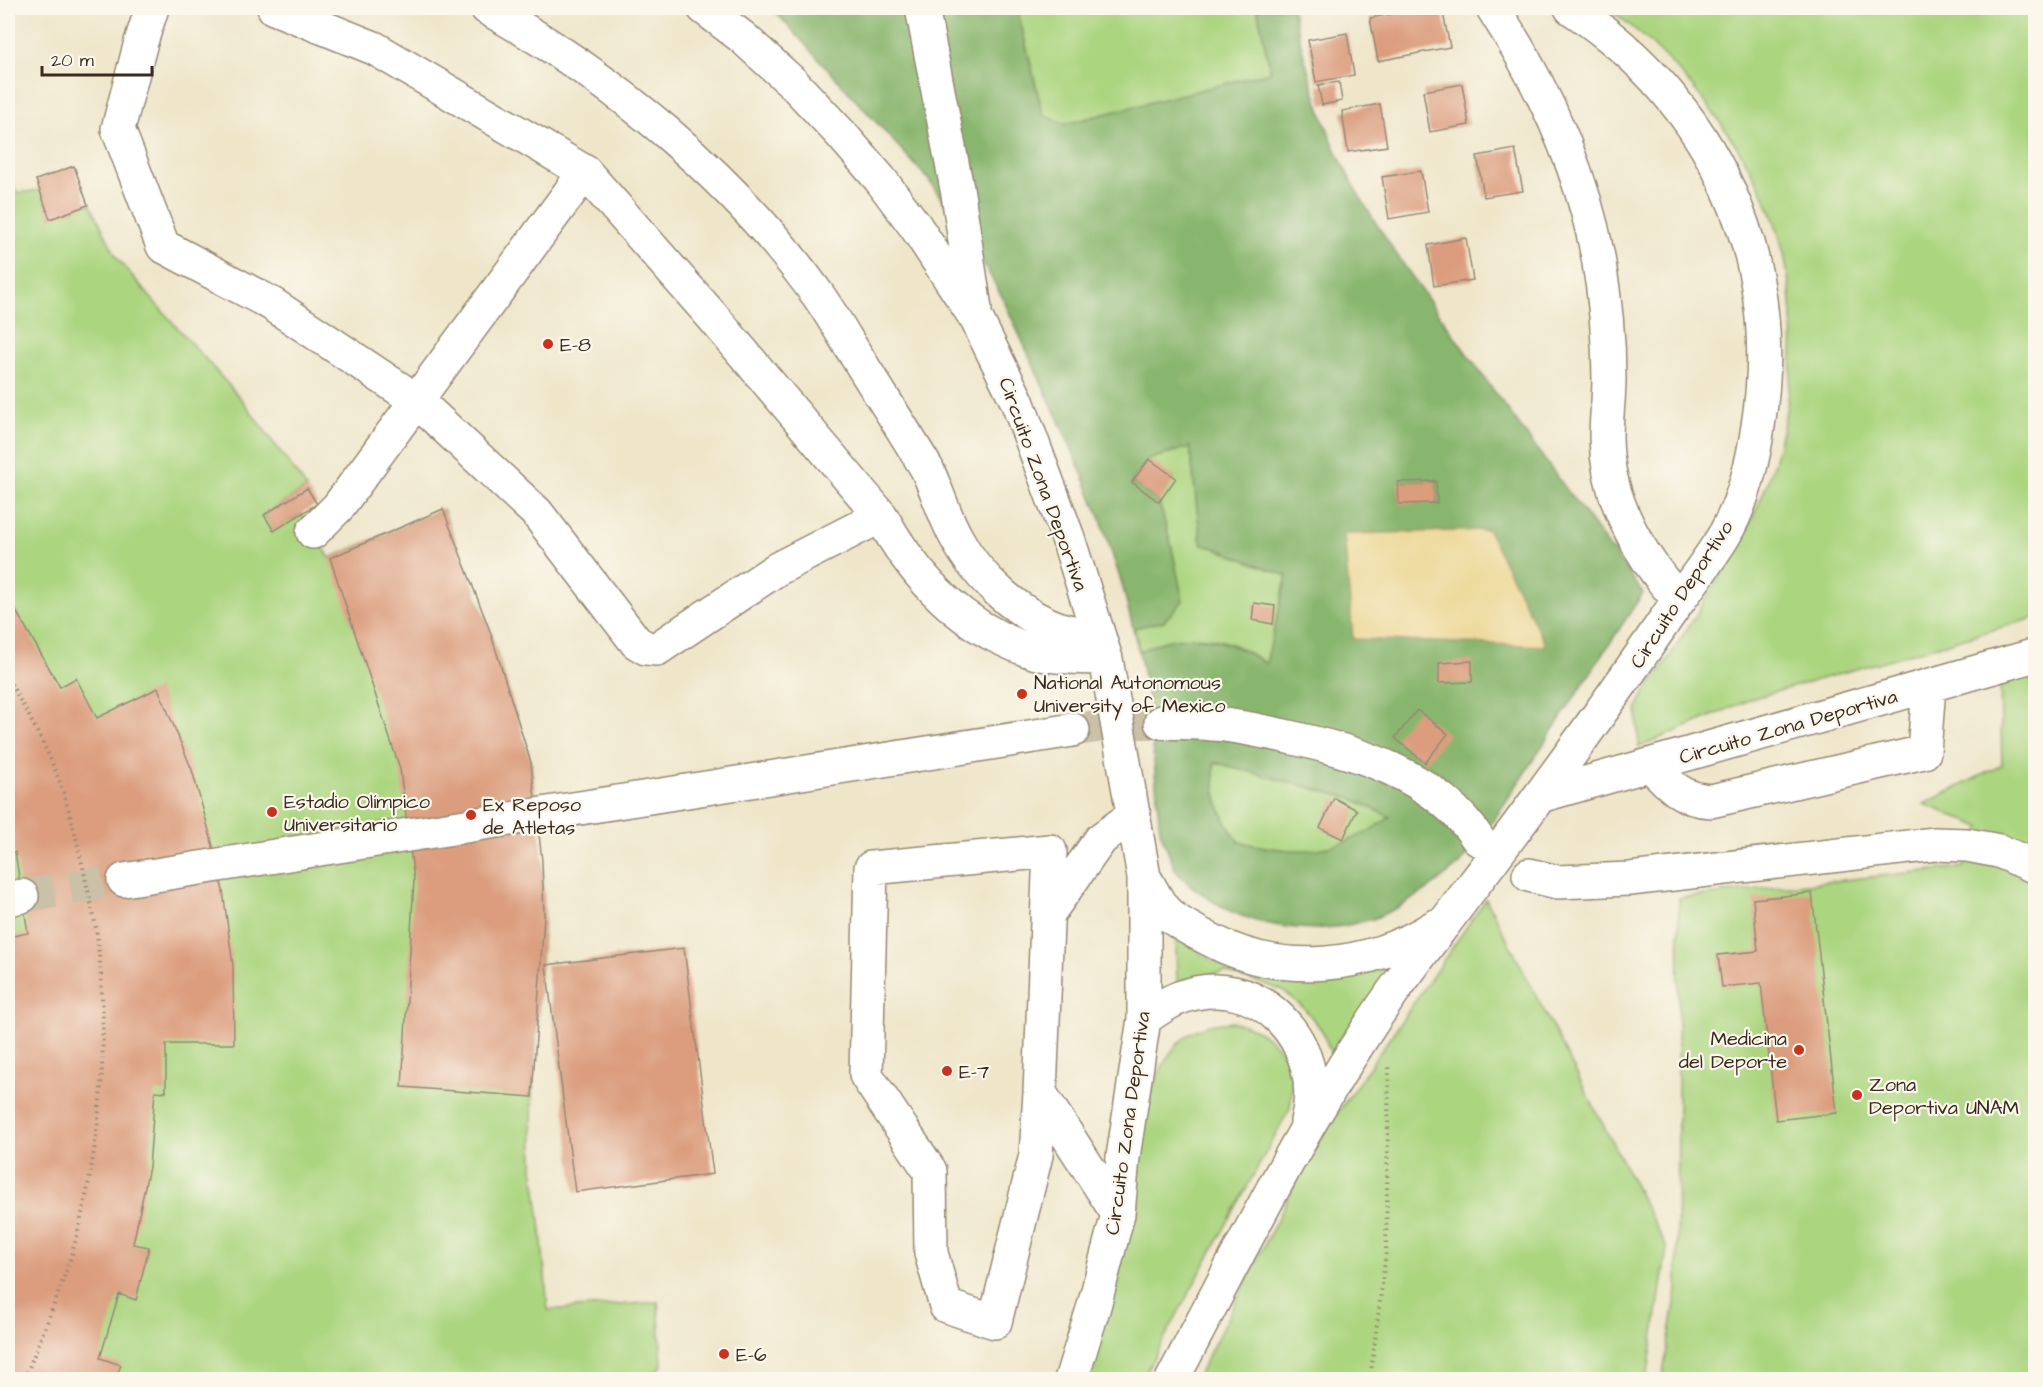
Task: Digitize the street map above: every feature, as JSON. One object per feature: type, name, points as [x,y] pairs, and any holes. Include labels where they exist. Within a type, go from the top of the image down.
[{"type":"street","points":[[152,8],[118,129],[164,246],[272,303],[417,400],[537,513],[636,642],[646,648],[657,649],[777,569],[881,516]]},
{"type":"street","points":[[274,8],[374,48],[585,172],[712,316],[881,516],[896,543],[934,592],[958,612],[1011,643],[1041,654],[1105,660]]},
{"type":"street","points":[[487,8],[574,61],[629,102],[681,146],[730,193],[776,243],[818,295],[927,469],[945,515],[970,559],[1010,600],[1034,616],[1066,630],[1105,660]]},
{"type":"street","name":"Circuito Zona Deportiva","points":[[704,8],[742,37],[793,83],[841,134],[880,179],[916,227],[977,320],[1017,401],[1068,538],[1105,660],[1144,877],[1144,1020],[1123,1157],[1118,1214],[1094,1306],[1071,1380]]},
{"type":"street","points":[[922,8],[958,194],[977,320]]},
{"type":"street","points":[[1493,8],[1520,49],[1545,98],[1568,150],[1585,203],[1598,257],[1606,318],[1609,378],[1606,439],[1610,469],[1617,498],[1628,526],[1658,577],[1678,600]]},
{"type":"street","name":"Circuito Deportivo","points":[[1530,809],[1612,699],[1726,532],[1743,489],[1756,443],[1763,397],[1765,350],[1761,302],[1752,256],[1738,211],[1719,168],[1697,130],[1671,95],[1642,63],[1609,34],[1571,8]]},
{"type":"street","points":[[313,532],[338,507],[585,172]]},
{"type":"street","name":"Circuito Zona Deportiva","points":[[1530,809],[1651,765],[2036,655]]},
{"type":"street","points":[[1651,765],[1669,785],[1695,801],[1712,801],[1924,752],[1929,686]]},
{"type":"street","points":[[1161,722],[1213,724],[1255,730],[1299,739],[1364,757],[1414,781],[1443,801],[1468,825],[1478,839]]},
{"type":"street","points":[[124,880],[1073,730]]},
{"type":"street","points":[[1172,1380],[1299,1139],[1390,996],[1530,809]]},
{"type":"street","points":[[1047,915],[1101,839],[1134,814]]},
{"type":"street","points":[[1529,875],[1557,882],[1630,879],[1935,844],[1967,845],[1999,851],[2036,867]]},
{"type":"street","points":[[1050,851],[1047,915],[1036,1155],[995,1322],[946,1306],[931,1253],[930,1171],[866,1075],[871,868],[1050,851]]},
{"type":"street","points":[[1144,877],[1166,912],[1192,930],[1220,945],[1250,956],[1281,963],[1315,964],[1350,961],[1395,948],[1416,939],[1445,920]]},
{"type":"street","points":[[1144,1020],[1161,1006],[1181,997],[1202,992],[1224,992],[1245,997],[1265,1007],[1282,1020],[1296,1036],[1311,1077],[1312,1098],[1307,1120],[1299,1139]]},
{"type":"street","points":[[1040,1094],[1118,1214]]},
{"type":"path","points":[[8,679],[55,771],[75,832],[98,940],[103,1010],[101,1074],[93,1159],[78,1229],[51,1313],[24,1380]]},
{"type":"path","points":[[1370,1380],[1386,1252],[1389,1054]]},
{"type":"green space","points":[[772,8],[1017,8],[1043,115],[1065,124],[1271,72],[1257,8],[1292,8],[1308,72],[1329,135],[1371,215],[1474,363],[1643,593],[1495,818],[1459,865],[1427,890],[1373,919],[1344,926],[1315,929],[1285,927],[1234,913],[1190,885],[1176,871],[1160,831],[1149,702],[1139,652],[1122,584],[1100,517],[1003,299],[976,250],[928,179]],"holes":[[[1190,447],[1201,543],[1287,576],[1266,664],[1241,649],[1200,638],[1171,640],[1139,651],[1134,628],[1164,621],[1183,601],[1159,502],[1132,482],[1149,459]],[[1436,481],[1437,503],[1399,503],[1399,482]],[[1214,762],[1353,799],[1390,817],[1353,838],[1318,849],[1281,849],[1239,842],[1222,814],[1215,785]]]},
{"type":"green space","points":[[1017,8],[1257,8],[1271,72],[1065,124],[1043,115]]},
{"type":"green space","points":[[1607,8],[2035,8],[2035,618],[1754,698],[1639,747],[1637,715],[1640,701],[1732,556],[1757,507],[1770,473],[1781,438],[1788,401],[1792,364],[1792,327],[1790,290],[1784,254],[1774,220],[1739,150],[1691,85],[1635,30]]},
{"type":"green space","name":"Estadio Olímpico Universitario","points":[[8,184],[19,193],[40,190],[88,205],[90,203],[117,258],[242,400],[307,488],[264,515],[274,530],[302,514],[330,558],[443,509],[490,631],[531,764],[542,861],[544,916],[532,1097],[533,1167],[548,1310],[658,1302],[662,1365],[652,1379],[8,1379]]},
{"type":"green space","points":[[1190,446],[1201,543],[1287,576],[1266,664],[1232,644],[1213,639],[1180,640],[1139,651],[1134,628],[1164,621],[1132,482],[1149,459]]},
{"type":"green space","name":"Zona Deportiva UNAM","points":[[2035,676],[2035,1379],[1662,1380],[1677,1291],[1679,898],[1963,867],[1981,827],[1924,804],[2002,765],[2000,681]]},
{"type":"green space","points":[[1214,762],[1353,799],[1391,817],[1355,840],[1327,849],[1282,849],[1239,842],[1222,814],[1216,795]]},
{"type":"green space","points":[[1486,899],[1667,1248],[1647,1379],[1196,1380],[1314,1147]]},
{"type":"green space","points":[[1176,936],[1227,968],[1255,977],[1275,980],[1296,982],[1337,979],[1398,965],[1332,1055],[1321,1029],[1305,1009],[1282,990],[1225,972],[1177,983]]},
{"type":"green space","points":[[1233,1022],[1262,1033],[1281,1052],[1291,1077],[1290,1108],[1142,1379],[1085,1380],[1138,1139],[1157,1078],[1176,1046],[1188,1035],[1209,1025]]},
{"type":"sand","points":[[1488,530],[1546,646],[1353,639],[1344,534]]},
{"type":"building","points":[[1422,8],[1442,8],[1450,47],[1378,61],[1370,18]]},
{"type":"building","points":[[1347,33],[1354,75],[1316,82],[1308,40]]},
{"type":"building","points":[[1339,82],[1342,101],[1322,105],[1318,85]]},
{"type":"building","points":[[1462,84],[1469,125],[1430,132],[1423,91]]},
{"type":"building","points":[[1380,104],[1387,146],[1348,152],[1342,111]]},
{"type":"building","points":[[1515,149],[1523,191],[1484,197],[1477,156]]},
{"type":"building","points":[[74,166],[88,205],[50,219],[36,180]]},
{"type":"building","points":[[1421,171],[1428,212],[1389,219],[1382,177]]},
{"type":"building","points":[[1466,238],[1473,280],[1434,286],[1428,245]]},
{"type":"building","points":[[1149,459],[1176,478],[1159,502],[1132,482]]},
{"type":"building","points":[[1436,481],[1437,503],[1399,504],[1398,482]]},
{"type":"building","points":[[307,488],[317,504],[274,531],[264,515]]},
{"type":"building","name":"Ex Reposo de Atletas","points":[[443,509],[490,631],[531,763],[542,861],[544,916],[532,1097],[402,1087],[414,880],[400,769],[330,558]]},
{"type":"building","points":[[8,597],[60,687],[76,678],[97,718],[158,688],[192,770],[223,891],[233,966],[234,1044],[166,1044],[166,1092],[155,1091],[149,1167],[133,1244],[149,1247],[136,1300],[119,1294],[100,1358],[121,1365],[115,1380],[8,1380],[8,937],[28,933],[15,852],[8,853]]},
{"type":"building","points":[[1254,603],[1275,606],[1273,624],[1252,620]]},
{"type":"building","points":[[1472,661],[1472,682],[1439,683],[1439,663]]},
{"type":"building","points":[[1417,710],[1448,734],[1425,763],[1395,738]]},
{"type":"building","points":[[1334,798],[1357,810],[1343,839],[1320,828]]},
{"type":"building","name":"Medicina del Deporte","points":[[1812,893],[1837,1113],[1776,1120],[1761,983],[1722,987],[1718,955],[1758,951],[1753,899]]},
{"type":"building","points":[[684,948],[713,1174],[575,1192],[546,965]]},
{"type":"tunnel","points":[[1073,730],[1121,723],[1161,722]]},
{"type":"tunnel","points":[[22,896],[124,880]]},
{"type":"place","name":"E-8","points":[[548,344]]},
{"type":"place","name":"National Autonomous University of Mexico","points":[[1022,694]]},
{"type":"place","name":"Estadio Olímpico Universitario","points":[[272,812]]},
{"type":"place","name":"Ex Reposo de Atletas","points":[[471,815]]},
{"type":"place","name":"Medicina del Deporte","points":[[1799,1050]]},
{"type":"place","name":"E-7","points":[[947,1071]]},
{"type":"place","name":"Zona Deportiva UNAM","points":[[1857,1095]]},
{"type":"place","name":"E-6","points":[[724,1354]]}]
